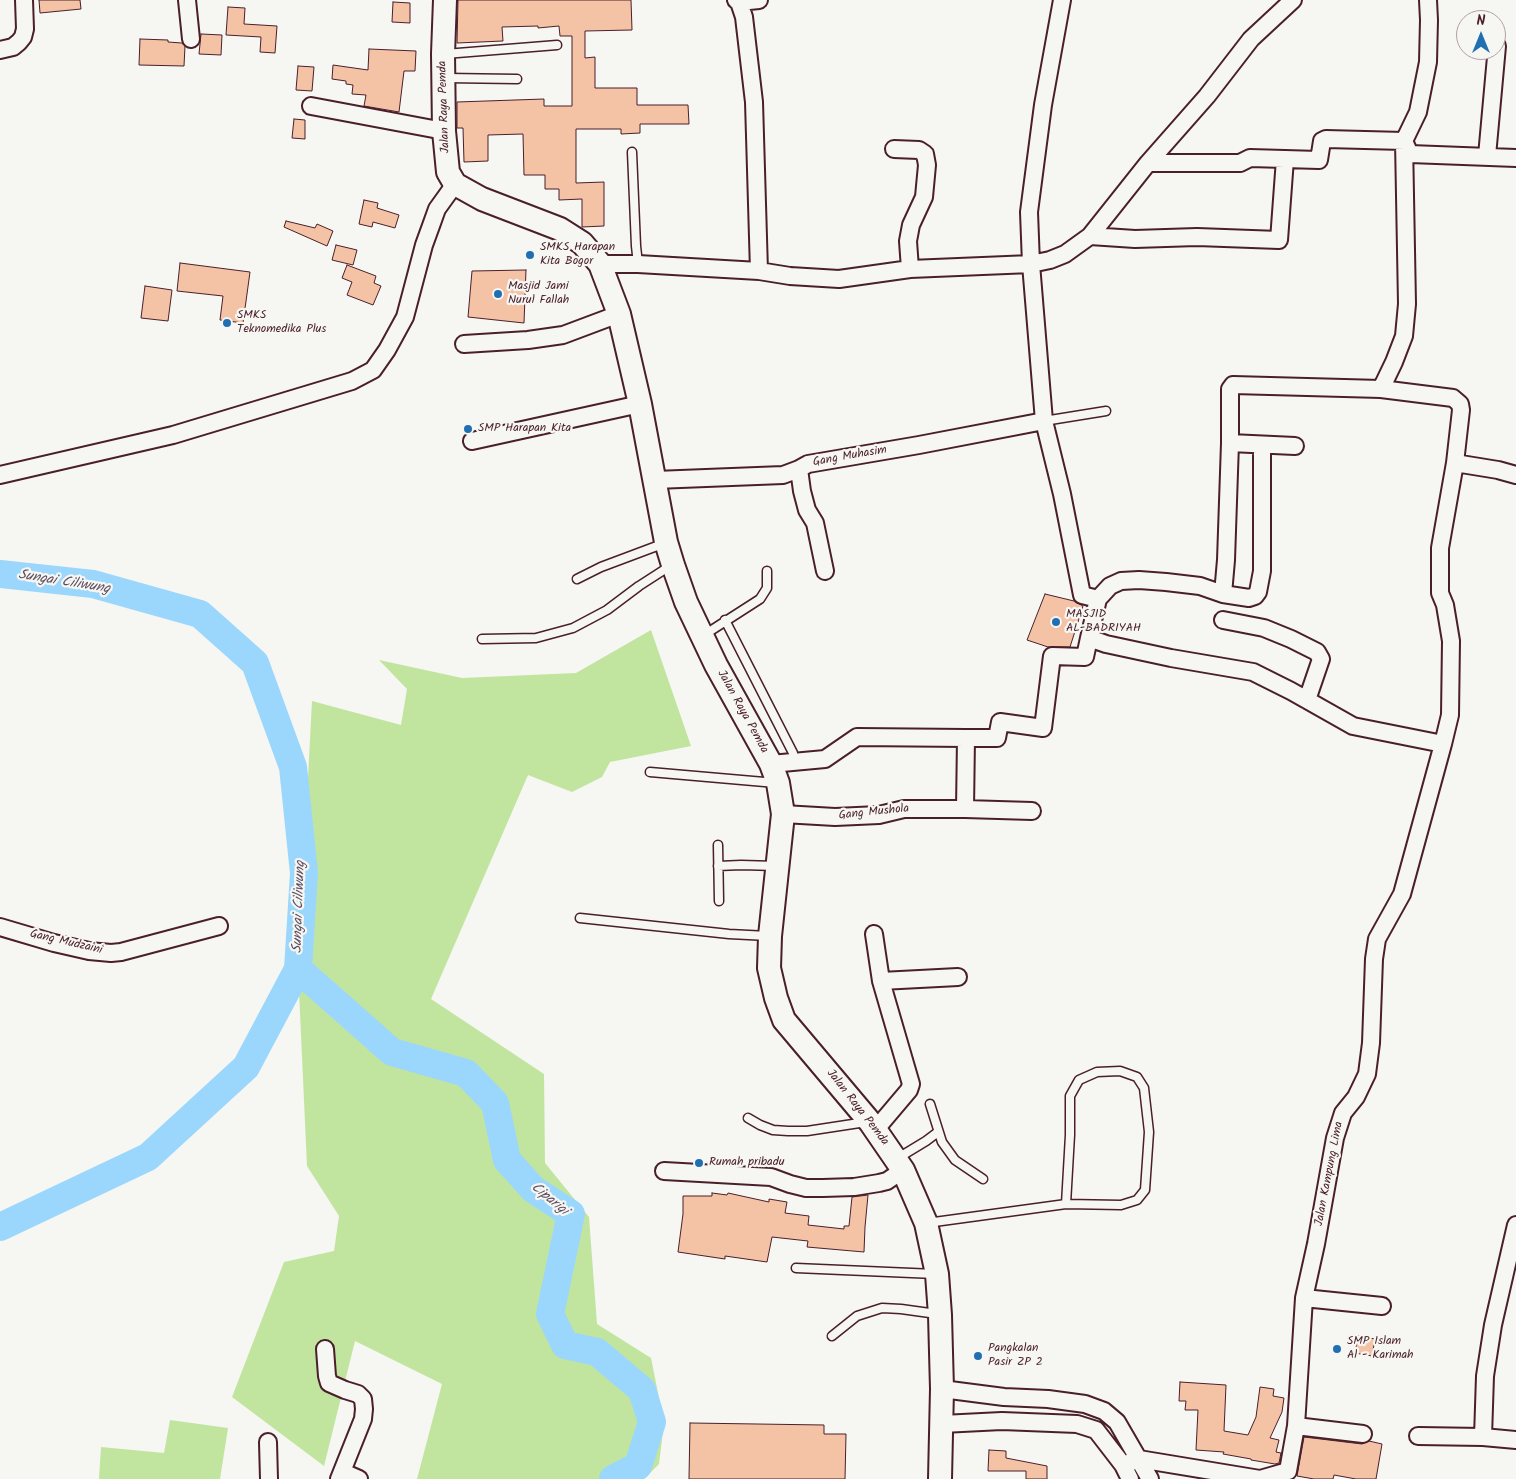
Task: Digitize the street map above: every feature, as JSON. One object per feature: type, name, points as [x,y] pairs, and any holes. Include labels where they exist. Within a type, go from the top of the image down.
[{"type":"main road","name":"Jalan Raya Pemda","points":[[445,0],[443,78],[444,131],[448,172],[455,184],[482,199],[560,229],[582,243],[600,264],[619,314],[656,480],[666,542],[673,565],[686,602],[716,665],[772,768],[783,814],[770,936],[770,968],[776,998],[784,1020],[873,1125],[900,1165],[926,1223],[937,1274],[940,1315],[942,1389],[940,1479]]},
{"type":"street","points":[[0,50],[13,47],[23,36],[25,29],[24,0]]},
{"type":"street","points":[[187,0],[191,39]]},
{"type":"street","points":[[759,0],[738,1],[744,17],[754,102],[759,271]]},
{"type":"street","points":[[1062,0],[1043,105],[1029,212],[1031,264],[1044,421],[1062,494],[1082,595],[1098,599]]},
{"type":"street","points":[[600,264],[638,264],[759,271],[790,276],[839,278],[910,269],[1031,264],[1050,260],[1065,254],[1090,236],[1148,163],[1207,96],[1252,39],[1293,0]]},
{"type":"street","points":[[1223,594],[1226,560],[1230,390],[1233,385],[1381,389],[1404,336],[1407,304],[1404,140],[1418,112],[1428,62],[1428,0]]},
{"type":"street","points":[[1487,156],[1496,60]]},
{"type":"street","points":[[311,106],[444,131]]},
{"type":"street","points":[[1148,163],[1240,163],[1250,158],[1320,160],[1322,141],[1326,139],[1404,140]]},
{"type":"street","points":[[1404,140],[1410,154],[1516,158]]},
{"type":"street","points":[[894,150],[919,150],[925,154],[927,165],[924,197],[911,225],[908,241],[910,269]]},
{"type":"street","points":[[1090,236],[1135,239],[1197,237],[1279,240],[1286,159]]},
{"type":"street","points":[[0,476],[173,435],[352,381],[372,370],[387,350],[405,317],[424,244],[437,209],[455,184]]},
{"type":"street","points":[[464,344],[528,340],[564,334],[619,314]]},
{"type":"street","name":"Jalan Kampung Lima","points":[[1139,1459],[1260,1479],[1288,1471],[1296,1426],[1304,1298],[1316,1244],[1335,1138],[1343,1113],[1356,1097],[1367,1074],[1371,1043],[1374,959],[1377,939],[1402,894],[1450,714],[1451,641],[1446,605],[1440,593],[1440,548],[1455,463],[1461,410],[1460,404],[1453,398],[1381,389]]},
{"type":"street","points":[[472,441],[640,404]]},
{"type":"street","name":"Gang Muhasim","points":[[656,480],[783,475],[808,464],[1044,421]]},
{"type":"street","points":[[1230,443],[1295,446]]},
{"type":"street","points":[[772,768],[825,759],[857,737],[997,738],[1000,722],[1044,728],[1052,656],[1085,656],[1098,599],[1110,586],[1121,581],[1138,580],[1200,586],[1223,594],[1249,598],[1254,596],[1258,592],[1262,571],[1262,450]]},
{"type":"street","points":[[1455,463],[1498,470],[1516,476]]},
{"type":"street","points":[[799,469],[802,491],[807,510],[815,523],[825,571]]},
{"type":"street","points":[[1223,620],[1264,628],[1317,652],[1321,659],[1308,700]]},
{"type":"street","points":[[1090,638],[1106,644],[1162,656],[1253,672],[1353,726],[1443,744]]},
{"type":"street","points":[[965,809],[966,738]]},
{"type":"street","points":[[772,768],[793,753]]},
{"type":"street","name":"Gang Mushola","points":[[783,814],[835,817],[879,815],[904,809],[1032,811]]},
{"type":"street","name":"Gang Mudzaini","points":[[0,927],[61,945],[89,951],[111,953],[219,926]]},
{"type":"street","points":[[873,1125],[909,1090],[911,1084],[881,981],[874,934]]},
{"type":"street","points":[[881,981],[958,977]]},
{"type":"street","points":[[664,1172],[771,1177],[806,1188],[823,1188],[854,1187],[886,1181],[900,1165]]},
{"type":"street","points":[[1483,1437],[1485,1376],[1493,1325],[1515,1232]]},
{"type":"street","points":[[1304,1298],[1382,1306]]},
{"type":"street","points":[[325,1349],[326,1376],[329,1382],[358,1394],[363,1399],[362,1419],[341,1476],[359,1479]]},
{"type":"street","points":[[942,1389],[1085,1404],[1104,1411],[1117,1422],[1150,1479]]},
{"type":"street","points":[[1046,1423],[1048,1399]]},
{"type":"street","points":[[942,1424],[1002,1421],[1077,1424],[1096,1430],[1126,1472],[1139,1459]]},
{"type":"street","points":[[1296,1426],[1363,1434]]},
{"type":"street","points":[[1418,1436],[1483,1437],[1516,1440]]},
{"type":"street","points":[[268,1442],[269,1479]]},
{"type":"lane","points":[[443,54],[557,45]]},
{"type":"lane","points":[[443,78],[517,80]]},
{"type":"lane","points":[[632,152],[638,264]]},
{"type":"lane","points":[[1044,421],[1106,411]]},
{"type":"lane","points":[[577,579],[601,567],[666,542]]},
{"type":"lane","points":[[482,639],[536,638],[573,628],[607,610],[639,586],[673,565]]},
{"type":"lane","points":[[702,636],[760,598],[767,588],[767,571]]},
{"type":"lane","points":[[725,620],[793,753]]},
{"type":"lane","points":[[650,772],[772,768]]},
{"type":"lane","points":[[718,845],[719,901]]},
{"type":"lane","points":[[718,866],[778,866]]},
{"type":"lane","points":[[580,918],[720,933],[770,936]]},
{"type":"lane","points":[[926,1223],[1066,1204],[1121,1205],[1138,1200],[1145,1190],[1149,1132],[1144,1088],[1138,1077],[1120,1070],[1097,1072],[1079,1080],[1070,1096],[1066,1204]]},
{"type":"lane","points":[[930,1104],[942,1142],[955,1160],[983,1179]]},
{"type":"lane","points":[[748,1118],[772,1130],[796,1132],[873,1125]]},
{"type":"lane","points":[[900,1165],[938,1132]]},
{"type":"lane","points":[[796,1268],[937,1274]]},
{"type":"lane","points":[[832,1336],[857,1316],[882,1308],[940,1315]]},
{"type":"green space","points":[[651,630],[691,746],[610,762],[602,777],[572,792],[528,775],[431,999],[544,1074],[545,1163],[589,1217],[597,1324],[651,1358],[664,1423],[659,1464],[644,1479],[417,1479],[442,1384],[355,1341],[324,1466],[232,1397],[284,1262],[334,1251],[339,1216],[307,1166],[298,969],[312,701],[401,725],[407,689],[379,660],[462,678],[576,673]]},
{"type":"green space","points":[[170,1420],[228,1428],[220,1479],[99,1479],[101,1447],[164,1453]]},
{"type":"building","points":[[39,0],[80,0],[81,9],[40,13]]},
{"type":"building","points":[[458,0],[631,0],[632,30],[585,31],[585,58],[595,57],[595,88],[637,88],[637,105],[688,105],[689,124],[640,124],[640,133],[621,134],[621,129],[576,129],[576,183],[604,182],[604,226],[582,227],[582,199],[559,200],[559,189],[545,189],[545,175],[524,175],[523,134],[488,135],[488,161],[464,162],[463,128],[457,128],[457,102],[544,99],[544,106],[572,106],[572,36],[560,36],[559,26],[538,28],[538,26],[502,27],[503,41],[457,43]]},
{"type":"building","points":[[393,2],[410,3],[410,23],[392,22]]},
{"type":"building","points":[[228,7],[245,8],[244,24],[277,26],[275,53],[260,52],[261,37],[226,35]]},
{"type":"building","points":[[201,34],[222,35],[221,55],[199,54]]},
{"type":"building","points":[[140,39],[168,40],[168,42],[182,43],[185,46],[184,66],[139,65]]},
{"type":"building","points":[[369,49],[416,51],[415,71],[404,71],[399,112],[364,106],[366,95],[352,94],[353,85],[346,84],[346,81],[332,79],[333,65],[368,70]]},
{"type":"building","points":[[298,66],[314,67],[312,91],[296,90]]},
{"type":"building","points":[[294,119],[305,120],[305,139],[292,138]]},
{"type":"building","points":[[364,200],[378,203],[377,208],[399,215],[395,228],[373,222],[372,227],[359,224]]},
{"type":"building","points":[[286,221],[315,228],[317,224],[333,231],[327,246],[284,227]]},
{"type":"building","points":[[336,245],[357,250],[353,265],[332,260]]},
{"type":"building","points":[[180,263],[250,272],[243,323],[220,320],[223,296],[177,291]]},
{"type":"building","points":[[347,265],[376,276],[374,283],[381,286],[373,305],[347,295],[352,282],[342,278]]},
{"type":"building","name":"Masjid Jami Nurul Fallah","points":[[526,270],[524,323],[468,317],[472,271]]},
{"type":"building","points":[[145,286],[172,290],[168,321],[141,318]]},
{"type":"building","name":"MASJID AL-BADRIYAH","points":[[1045,594],[1074,601],[1083,606],[1070,647],[1048,647],[1027,640]]},
{"type":"building","points":[[712,1193],[727,1195],[728,1193],[769,1202],[769,1199],[787,1202],[785,1213],[809,1216],[808,1225],[844,1229],[844,1226],[849,1226],[852,1197],[868,1195],[864,1252],[807,1247],[808,1241],[772,1237],[767,1262],[725,1256],[725,1259],[678,1252],[683,1214],[683,1196],[712,1196]]},
{"type":"building","points":[[1358,1336],[1375,1339],[1372,1356],[1355,1353]]},
{"type":"building","points":[[1180,1382],[1226,1385],[1224,1431],[1248,1435],[1256,1417],[1260,1387],[1274,1389],[1273,1396],[1284,1398],[1282,1412],[1270,1438],[1279,1440],[1276,1452],[1281,1453],[1279,1463],[1251,1460],[1223,1454],[1224,1452],[1196,1450],[1198,1410],[1185,1410],[1186,1401],[1179,1401]]},
{"type":"building","points":[[690,1423],[824,1425],[824,1434],[846,1434],[845,1479],[689,1479]]},
{"type":"building","points":[[1304,1437],[1362,1444],[1369,1441],[1382,1444],[1376,1479],[1356,1479],[1334,1475],[1333,1479],[1314,1479],[1297,1476]]},
{"type":"building","points":[[989,1450],[1006,1451],[1006,1458],[1047,1466],[1047,1479],[1026,1479],[1026,1471],[988,1471]]},
{"type":"waterway","name":"Sungai Ciliwung","points":[[0,574],[93,584],[200,614],[255,663],[293,767],[304,873],[298,969],[246,1067],[148,1157],[0,1227]]},
{"type":"waterway","name":"Ciparigi","points":[[298,969],[392,1052],[466,1073],[495,1103],[507,1160],[533,1189],[571,1214],[550,1314],[565,1345],[597,1352],[642,1390],[652,1422],[638,1466],[613,1479]]},
{"type":"place","name":"SMKS Harapan Kita Bogor","points":[[530,255]]},
{"type":"place","name":"Masjid Jami Nurul Fallah","points":[[498,294]]},
{"type":"place","name":"SMKS Teknomedika Plus","points":[[227,323]]},
{"type":"place","name":"SMP Harapan Kita","points":[[468,429]]},
{"type":"place","name":"MASJID AL-BADRIYAH","points":[[1056,622]]},
{"type":"place","name":"Rumah pribadu","points":[[699,1163]]},
{"type":"place","name":"SMP Islam Al - Karimah","points":[[1337,1349]]},
{"type":"place","name":"Pangkalan Pasir ZP 2","points":[[978,1356]]}]
